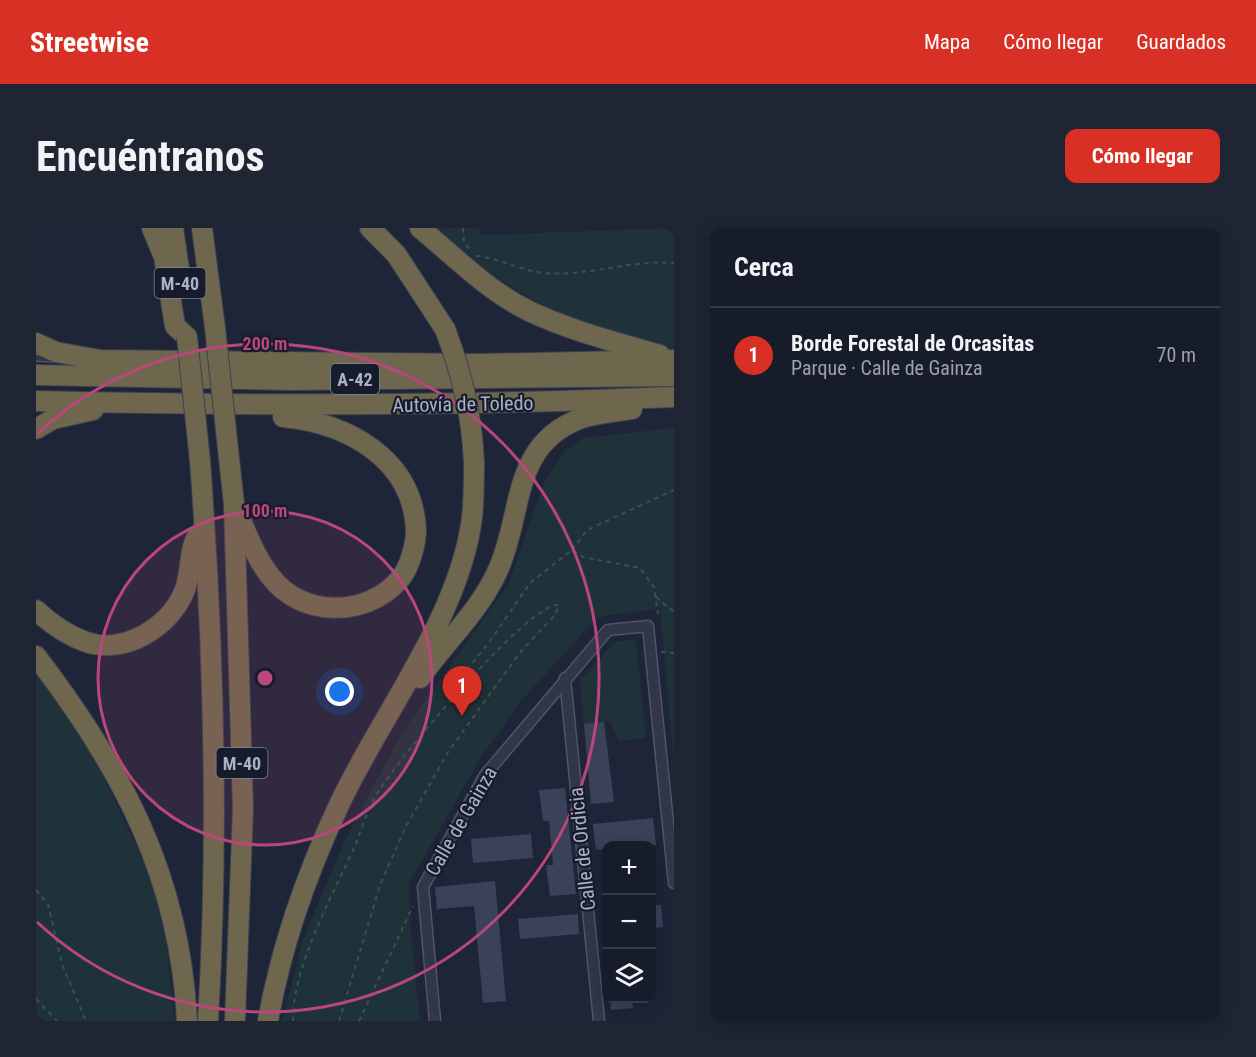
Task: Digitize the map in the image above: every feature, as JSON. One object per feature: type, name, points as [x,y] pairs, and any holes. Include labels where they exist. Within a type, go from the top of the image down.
[{"type":"highway","points":[[152,228],[164,257],[175,326],[187,337]]},
{"type":"highway","name":"M-40","points":[[173,228],[200,461],[213,680],[215,809],[208,1021]]},
{"type":"highway","name":"M-40","points":[[202,228],[216,328],[234,504],[243,808],[235,1021]]},
{"type":"highway","points":[[268,1021],[292,928],[317,857],[339,804],[447,604],[466,547],[472,517],[473,429],[467,395],[445,329],[396,254],[370,228]]},
{"type":"highway","points":[[420,228],[476,277],[528,311],[577,331],[674,359]]},
{"type":"highway","points":[[36,344],[56,352],[100,360],[478,364],[674,359]]},
{"type":"highway","name":"Autovía de Toledo","points":[[36,375],[290,380],[674,376]]},
{"type":"highway","points":[[362,761],[427,668],[481,601],[506,549],[527,466],[537,450],[549,437],[582,418],[674,399]]},
{"type":"highway","name":"Autovía de Toledo","points":[[36,401],[155,405],[447,405],[674,399]]},
{"type":"highway","points":[[36,429],[53,419],[119,404]]},
{"type":"highway","points":[[155,405],[310,419],[337,428],[382,456],[398,475],[412,499],[416,540],[400,580],[366,601],[343,609],[323,609],[286,592],[271,578],[255,552],[234,504]]},
{"type":"highway","points":[[36,610],[62,631],[88,643],[115,644],[144,635],[169,617],[180,602],[189,579],[194,542],[205,525]]},
{"type":"highway","points":[[36,656],[67,696],[112,768],[146,834],[169,901],[185,992],[187,1021]]},
{"type":"street","name":"Calle de Gainza","points":[[435,1021],[423,887],[485,775],[608,630],[648,626],[674,883]]},
{"type":"street","name":"Calle de Ordicia","points":[[565,678],[599,1021]]},
{"type":"lane","points":[[36,358],[100,360]]},
{"type":"path","points":[[463,228],[464,242],[475,256],[494,258],[542,273],[582,273],[660,262],[674,263]]},
{"type":"path","points":[[452,696],[459,679],[488,644],[530,583],[572,550],[587,530],[674,489]]},
{"type":"path","points":[[572,550],[583,557],[640,568],[651,582],[658,614]]},
{"type":"path","points":[[656,597],[674,612]]},
{"type":"path","points":[[293,1021],[302,975],[320,921],[378,792],[452,696],[529,621],[552,605],[559,605],[555,615],[522,650],[448,752],[405,828],[380,885],[339,1021]]},
{"type":"path","points":[[662,652],[674,653]]},
{"type":"path","points":[[36,890],[48,904],[60,956],[86,1021]]},
{"type":"path","points":[[359,1021],[411,906],[425,904]]},
{"type":"path","points":[[36,999],[57,1021]]},
{"type":"shaded area","points":[[434,228],[479,228],[481,235],[674,228],[674,348],[641,343],[608,334],[545,306],[487,270]]},
{"type":"shaded area","points":[[674,428],[674,764],[660,609],[601,616],[521,701],[480,759],[409,883],[410,922],[420,1021],[282,1021],[303,940],[344,842],[403,731],[508,585],[546,478],[565,451],[583,438]]},
{"type":"shaded area","points":[[636,640],[646,738],[619,741],[610,722],[584,724],[580,680],[616,641]]},
{"type":"shaded area","points":[[36,672],[96,762],[148,870],[166,940],[175,1021],[36,1021]]},
{"type":"building","points":[[604,722],[614,802],[591,804],[584,724]]},
{"type":"building","points":[[565,788],[576,894],[550,896],[546,865],[553,865],[549,821],[543,821],[539,790]]},
{"type":"building","points":[[653,818],[656,841],[602,841],[602,849],[596,850],[593,824]]},
{"type":"building","points":[[531,834],[533,858],[473,863],[471,839]]},
{"type":"building","points":[[495,881],[506,1001],[483,1003],[474,906],[437,909],[435,887]]},
{"type":"building","points":[[661,905],[663,927],[656,928],[656,906]]},
{"type":"building","points":[[578,914],[579,934],[520,939],[518,919]]},
{"type":"building","points":[[610,1003],[632,1003],[633,1008],[611,1010]]},
{"type":"place","name":"Borde Forestal de Orcasitas","points":[[462,716]]}]
